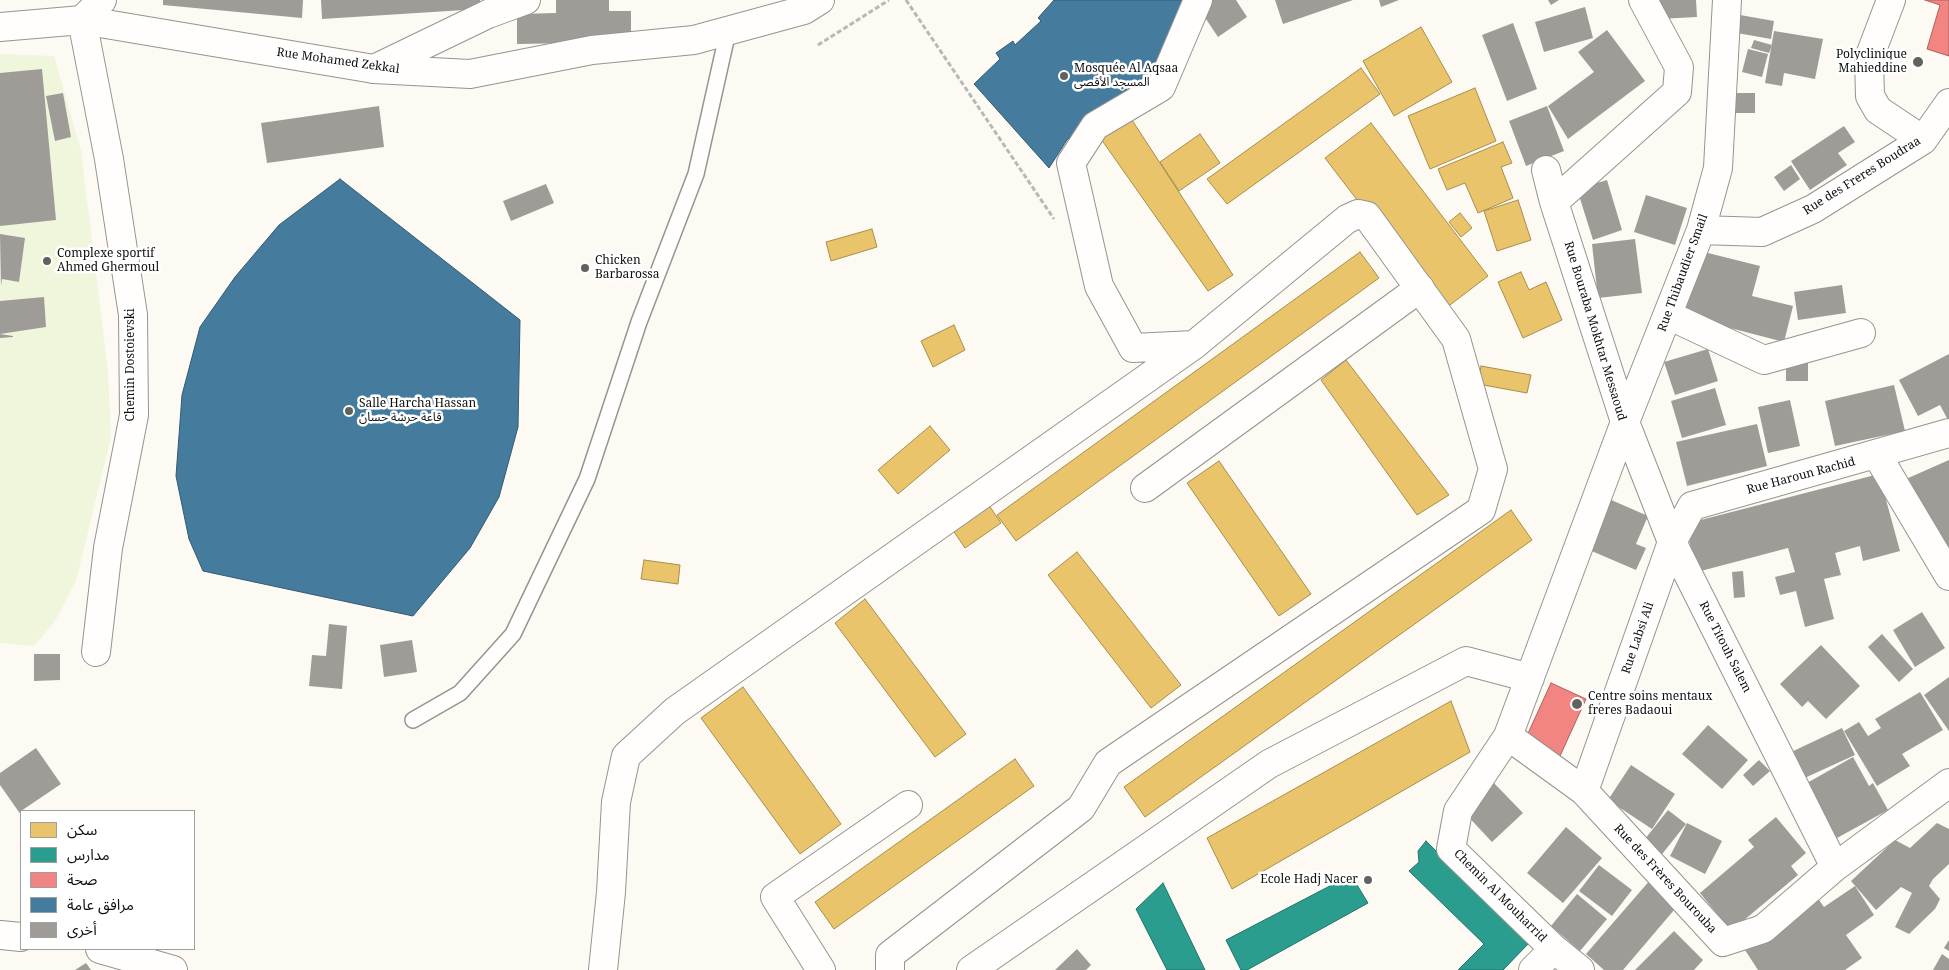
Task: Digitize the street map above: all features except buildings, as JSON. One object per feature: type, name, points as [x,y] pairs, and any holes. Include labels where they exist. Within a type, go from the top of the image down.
[{"type":"street","points":[[82,20],[102,0]]},
{"type":"street","name":"Rue Mohamed Zekkal","points":[[0,27],[82,20],[374,69],[470,74],[592,50],[694,40],[804,10],[820,0]]},
{"type":"street","points":[[1194,345],[1133,348],[1099,286],[1071,163],[1095,126],[1161,87],[1198,0]]},
{"type":"street","points":[[1554,202],[1677,92],[1679,67],[1643,0]]},
{"type":"street","name":"Rue Thibaudier Smail","points":[[1625,422],[1701,230],[1718,168],[1728,0]]},
{"type":"street","points":[[1891,0],[1869,58],[1870,96],[1878,110],[1923,140]]},
{"type":"street","points":[[374,69],[488,14],[523,1]]},
{"type":"street","name":"Chemin Dostoievski","points":[[82,20],[109,159],[133,314],[134,415],[108,548],[96,652]]},
{"type":"street","name":"Rue des Freres Boudraa","points":[[1701,230],[1762,232],[1813,209],[1923,140],[1949,103]]},
{"type":"street","name":"Rue Bouraba Mokhtar Messaoud","points":[[1508,736],[1625,422],[1554,202],[1546,170]]},
{"type":"street","points":[[603,970],[611,892],[616,802],[626,756],[675,711],[1194,345],[1347,219],[1358,214],[1367,216],[1456,339],[1493,469],[1481,510],[1108,763],[1081,808],[890,955],[890,970]]},
{"type":"street","points":[[1145,488],[1420,288]]},
{"type":"street","points":[[1668,315],[1764,360],[1861,333]]},
{"type":"street","name":"Rue Titouh Salem","points":[[1625,422],[1672,542],[1834,867]]},
{"type":"street","name":"Rue Haroun Rachid","points":[[1672,542],[1692,506],[1877,455],[1949,432]]},
{"type":"street","points":[[1877,455],[1949,576]]},
{"type":"street","name":"Rue Labsi Ali","points":[[1584,791],[1672,542]]},
{"type":"street","points":[[971,970],[1269,764],[1466,661],[1530,678]]},
{"type":"street","name":"Rue des Frères Bourouba","points":[[1508,736],[1584,791],[1723,942],[1763,929],[1834,867],[1949,783]]},
{"type":"street","name":"Chemin Al Mouharrid","points":[[1508,736],[1458,811],[1451,849],[1554,949],[1580,970]]},
{"type":"street","points":[[821,970],[774,897],[908,805]]},
{"type":"street","points":[[0,935],[20,937]]},
{"type":"street","name":"Chemin Al Mouharrid","points":[[1533,970],[1554,949]]},
{"type":"street","points":[[103,950],[172,970]]},
{"type":"lane","points":[[413,720],[460,693],[513,634],[587,479],[639,322],[696,174],[728,31]]},
{"type":"path","points":[[818,45],[889,0]]},
{"type":"path","points":[[906,0],[1055,220]]},
{"type":"green space","name":"Complexe sportif Ahmed Ghermoul","points":[[0,54],[54,56],[81,151],[108,371],[111,437],[76,581],[55,621],[34,646],[0,643]]},
{"type":"place","name":"Polyclinique Mahieddine","points":[[1918,62]]},
{"type":"place","name":"Mosquée Al Aqsaa المسجد الأقصى","points":[[1064,76]]},
{"type":"place","name":"Complexe sportif Ahmed Ghermoul","points":[[47,261]]},
{"type":"place","name":"Chicken Barbarossa","points":[[585,268]]},
{"type":"place","name":"Salle Harcha Hassan قاعة حرشة حسان","points":[[349,411]]},
{"type":"place","name":"Centre soins mentaux freres Badaoui","points":[[1577,704]]},
{"type":"place","name":"Ecole Hadj Nacer","points":[[1368,880]]}]
